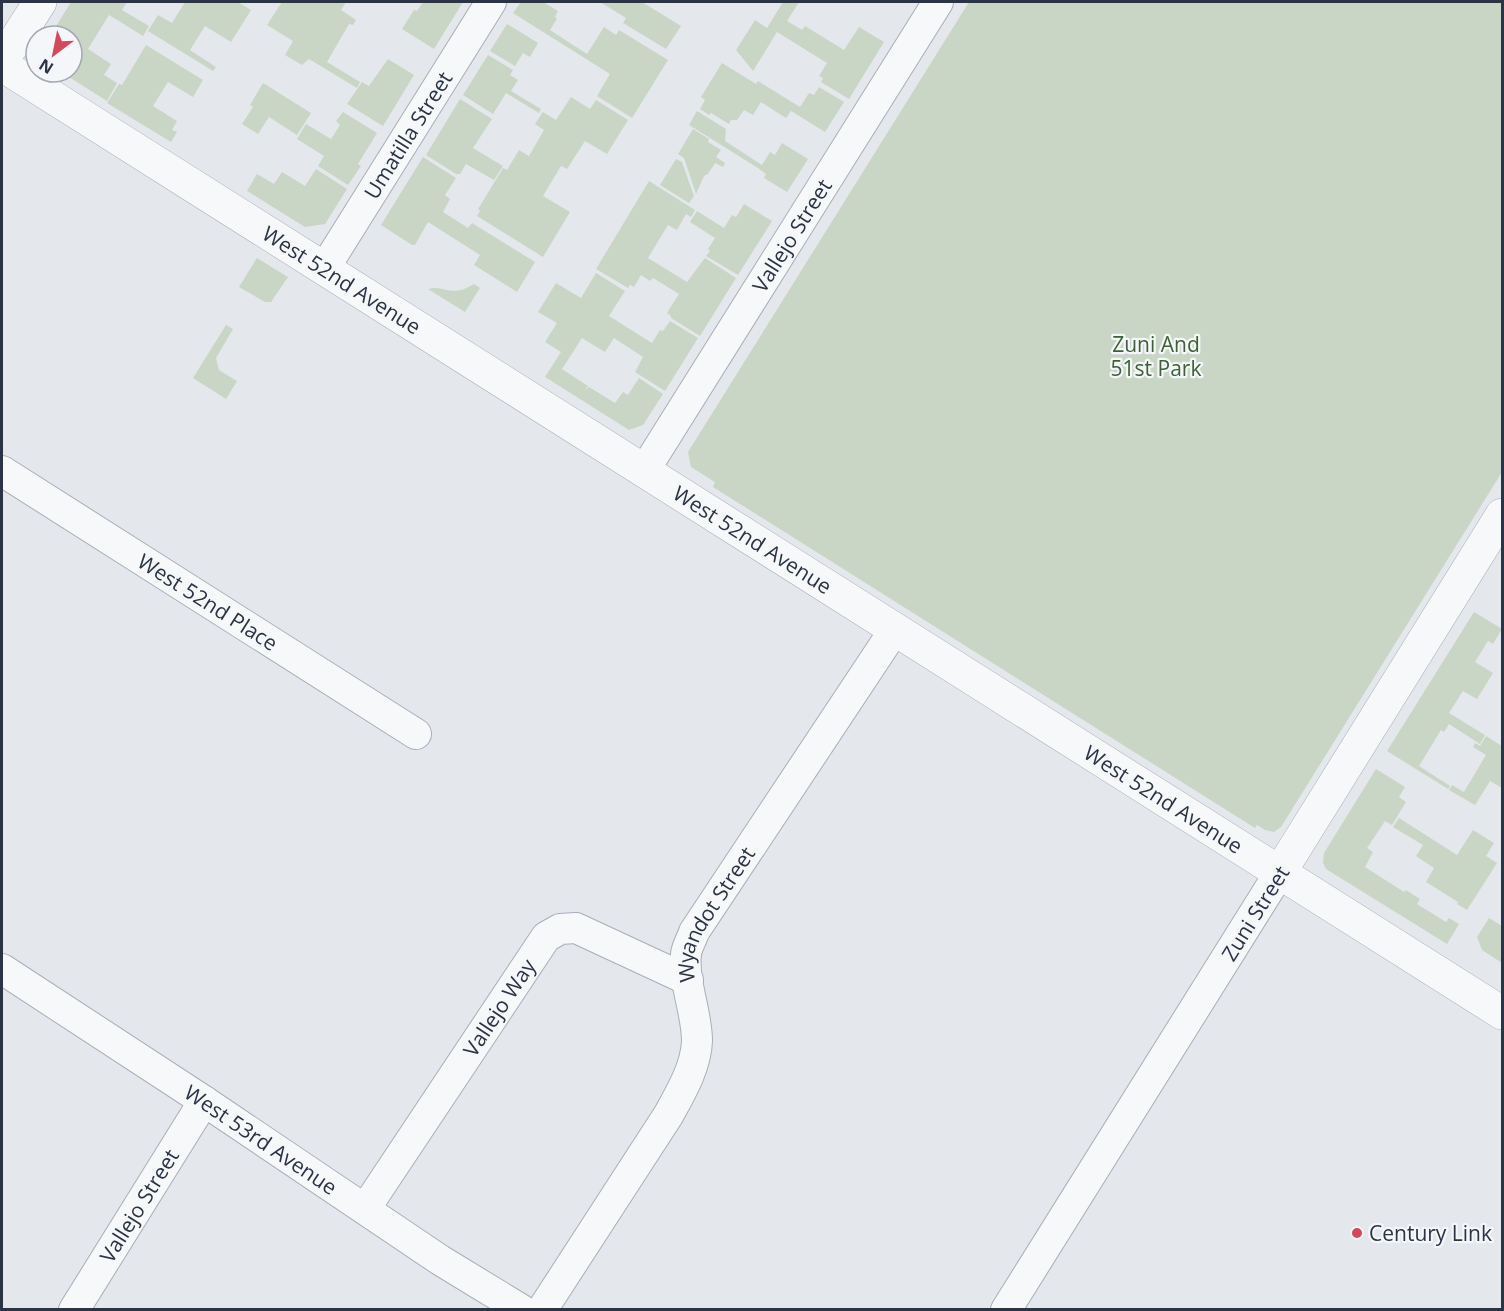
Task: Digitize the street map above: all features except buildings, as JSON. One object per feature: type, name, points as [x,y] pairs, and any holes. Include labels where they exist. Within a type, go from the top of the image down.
[{"type":"street","points":[[2,55],[12,46],[40,2]]},
{"type":"street","name":"Umatilla Street","points":[[324,269],[491,2]]},
{"type":"street","name":"Vallejo Street","points":[[644,471],[938,2]]},
{"type":"street","name":"West 52nd Avenue","points":[[2,65],[1503,1013]]},
{"type":"street","name":"West 52nd Place","points":[[2,471],[416,734]]},
{"type":"street","name":"Zuni Street","points":[[1006,1310],[1503,515]]},
{"type":"street","name":"Wyandot Street","points":[[542,1310],[681,1092],[695,1057],[697,1043],[686,953],[694,932],[895,629]]},
{"type":"street","name":"Vallejo Way","points":[[365,1209],[546,937],[560,929],[576,928],[688,980]]},
{"type":"street","name":"West 53rd Avenue","points":[[2,969],[204,1101],[440,1260],[522,1310]]},
{"type":"street","name":"Vallejo Street","points":[[74,1310],[204,1101]]},
{"type":"green space","points":[[71,2],[127,2],[122,10],[149,26],[143,36],[109,15],[88,49],[111,64],[104,75],[117,83],[107,101],[80,84],[84,84],[84,24],[57,24]]},
{"type":"green space","points":[[185,2],[238,2],[251,10],[231,42],[205,26],[190,50],[216,67],[213,71],[148,31],[158,15],[172,23]]},
{"type":"green space","points":[[282,2],[346,2],[341,10],[356,20],[353,25],[349,24],[327,62],[360,82],[357,88],[309,59],[302,65],[285,55],[293,41],[267,25]]},
{"type":"green space","points":[[423,2],[463,2],[434,49],[402,29],[414,10],[417,11]]},
{"type":"green space","points":[[521,2],[543,2],[558,11],[555,17],[557,19],[550,30],[587,54],[604,27],[616,35],[619,30],[668,60],[632,118],[597,96],[610,74],[513,13]]},
{"type":"green space","points":[[600,2],[642,2],[681,26],[666,49],[623,23],[626,18]]},
{"type":"green space","points":[[783,2],[799,2],[787,21],[802,30],[805,26],[844,50],[859,27],[884,42],[849,99],[821,82],[823,78],[819,76],[827,63],[777,32],[753,71],[736,50],[755,20],[767,28]]},
{"type":"green space","name":"Zuni And 51st Park","points":[[969,2],[1502,2],[1502,472],[1281,827],[1274,832],[1257,825],[1255,828],[713,487],[715,482],[691,467],[688,452]]},
{"type":"green space","points":[[507,24],[538,43],[530,57],[523,53],[515,66],[490,51]]},
{"type":"green space","points":[[146,45],[203,80],[193,97],[168,82],[153,106],[177,121],[172,130],[177,132],[171,142],[107,103],[119,84],[122,85]]},
{"type":"green space","points":[[488,55],[513,70],[510,75],[518,80],[511,91],[541,109],[539,113],[506,93],[493,114],[463,95]]},
{"type":"green space","points":[[388,59],[414,75],[383,126],[347,104],[362,82],[369,86]]},
{"type":"green space","points":[[722,63],[756,84],[758,81],[800,107],[809,93],[814,95],[819,87],[844,102],[825,132],[791,111],[786,118],[761,102],[753,115],[744,110],[737,120],[731,120],[729,124],[700,109],[705,100],[701,97]]},
{"type":"green space","points":[[263,83],[311,113],[297,135],[269,117],[258,134],[242,124],[253,107],[250,105]]},
{"type":"green space","points":[[571,97],[590,109],[596,100],[628,120],[607,154],[585,141],[567,169],[561,166],[543,196],[570,212],[543,257],[477,216],[480,211],[478,209],[503,168],[507,170],[519,150],[529,156],[544,130],[535,124],[543,112],[556,120]]},
{"type":"green space","points":[[460,99],[492,119],[473,148],[503,166],[494,180],[466,164],[460,174],[456,174],[426,155]]},
{"type":"green space","points":[[697,111],[726,129],[725,141],[762,165],[770,152],[775,155],[782,143],[808,159],[787,192],[764,178],[766,174],[758,168],[689,125]]},
{"type":"green space","points":[[343,112],[377,133],[358,164],[361,166],[348,185],[318,166],[324,156],[297,139],[306,124],[331,139],[340,125],[336,121]]},
{"type":"green space","points":[[693,129],[721,150],[716,157],[725,163],[723,167],[715,163],[704,176],[696,194],[684,158],[678,154]]},
{"type":"green space","points":[[423,157],[456,178],[445,195],[450,199],[443,212],[468,228],[472,223],[535,262],[517,292],[474,265],[480,255],[428,222],[415,245],[381,225]]},
{"type":"green space","points":[[676,159],[682,162],[694,196],[689,203],[660,185]]},
{"type":"green space","points":[[316,169],[347,189],[325,224],[305,227],[247,191],[257,174],[274,184],[282,172],[305,186]]},
{"type":"green space","points":[[649,181],[695,210],[691,217],[686,214],[677,230],[668,225],[648,258],[687,282],[705,258],[736,278],[700,336],[671,318],[667,313],[679,294],[653,278],[650,281],[641,275],[634,287],[630,285],[628,288],[596,269]]},
{"type":"green space","points":[[744,204],[772,221],[738,275],[706,256],[715,238],[690,222],[697,211],[724,228],[732,215],[736,217]]},
{"type":"green space","points":[[257,258],[288,277],[271,302],[265,302],[239,287]]},
{"type":"green space","points":[[596,273],[625,291],[609,316],[652,343],[660,330],[663,331],[670,321],[698,338],[665,391],[635,372],[643,357],[614,338],[605,352],[582,338],[562,369],[588,386],[585,391],[589,387],[615,403],[623,392],[628,395],[639,378],[663,394],[643,425],[629,430],[545,377],[561,352],[545,342],[557,323],[538,312],[556,283],[581,298]]},
{"type":"green space","points":[[474,284],[480,288],[465,312],[428,289],[439,288],[453,291]]},
{"type":"green space","points":[[226,325],[233,329],[216,358],[219,370],[237,381],[226,399],[193,378]]},
{"type":"green space","points":[[1474,612],[1502,629],[1493,644],[1488,641],[1475,662],[1493,673],[1477,699],[1463,691],[1449,713],[1485,735],[1480,744],[1449,724],[1444,732],[1441,730],[1419,766],[1450,786],[1448,789],[1387,751]]},
{"type":"green space","points":[[1486,736],[1502,746],[1502,788],[1490,781],[1475,805],[1449,790],[1452,785],[1464,792],[1486,755],[1473,747],[1475,743],[1480,746]]},
{"type":"green space","points":[[1376,769],[1405,787],[1399,797],[1406,802],[1392,825],[1385,821],[1367,848],[1373,852],[1365,867],[1404,892],[1406,890],[1420,899],[1417,904],[1446,922],[1449,918],[1459,924],[1447,944],[1326,869],[1323,863],[1324,853]]},
{"type":"green space","points":[[1399,818],[1457,855],[1473,830],[1494,843],[1486,856],[1497,863],[1467,910],[1426,882],[1434,868],[1416,856],[1423,845],[1393,827]]},
{"type":"green space","points":[[1489,918],[1502,926],[1502,963],[1482,950],[1477,937]]},
{"type":"place","name":"Century Link","points":[[1357,1233]]}]
